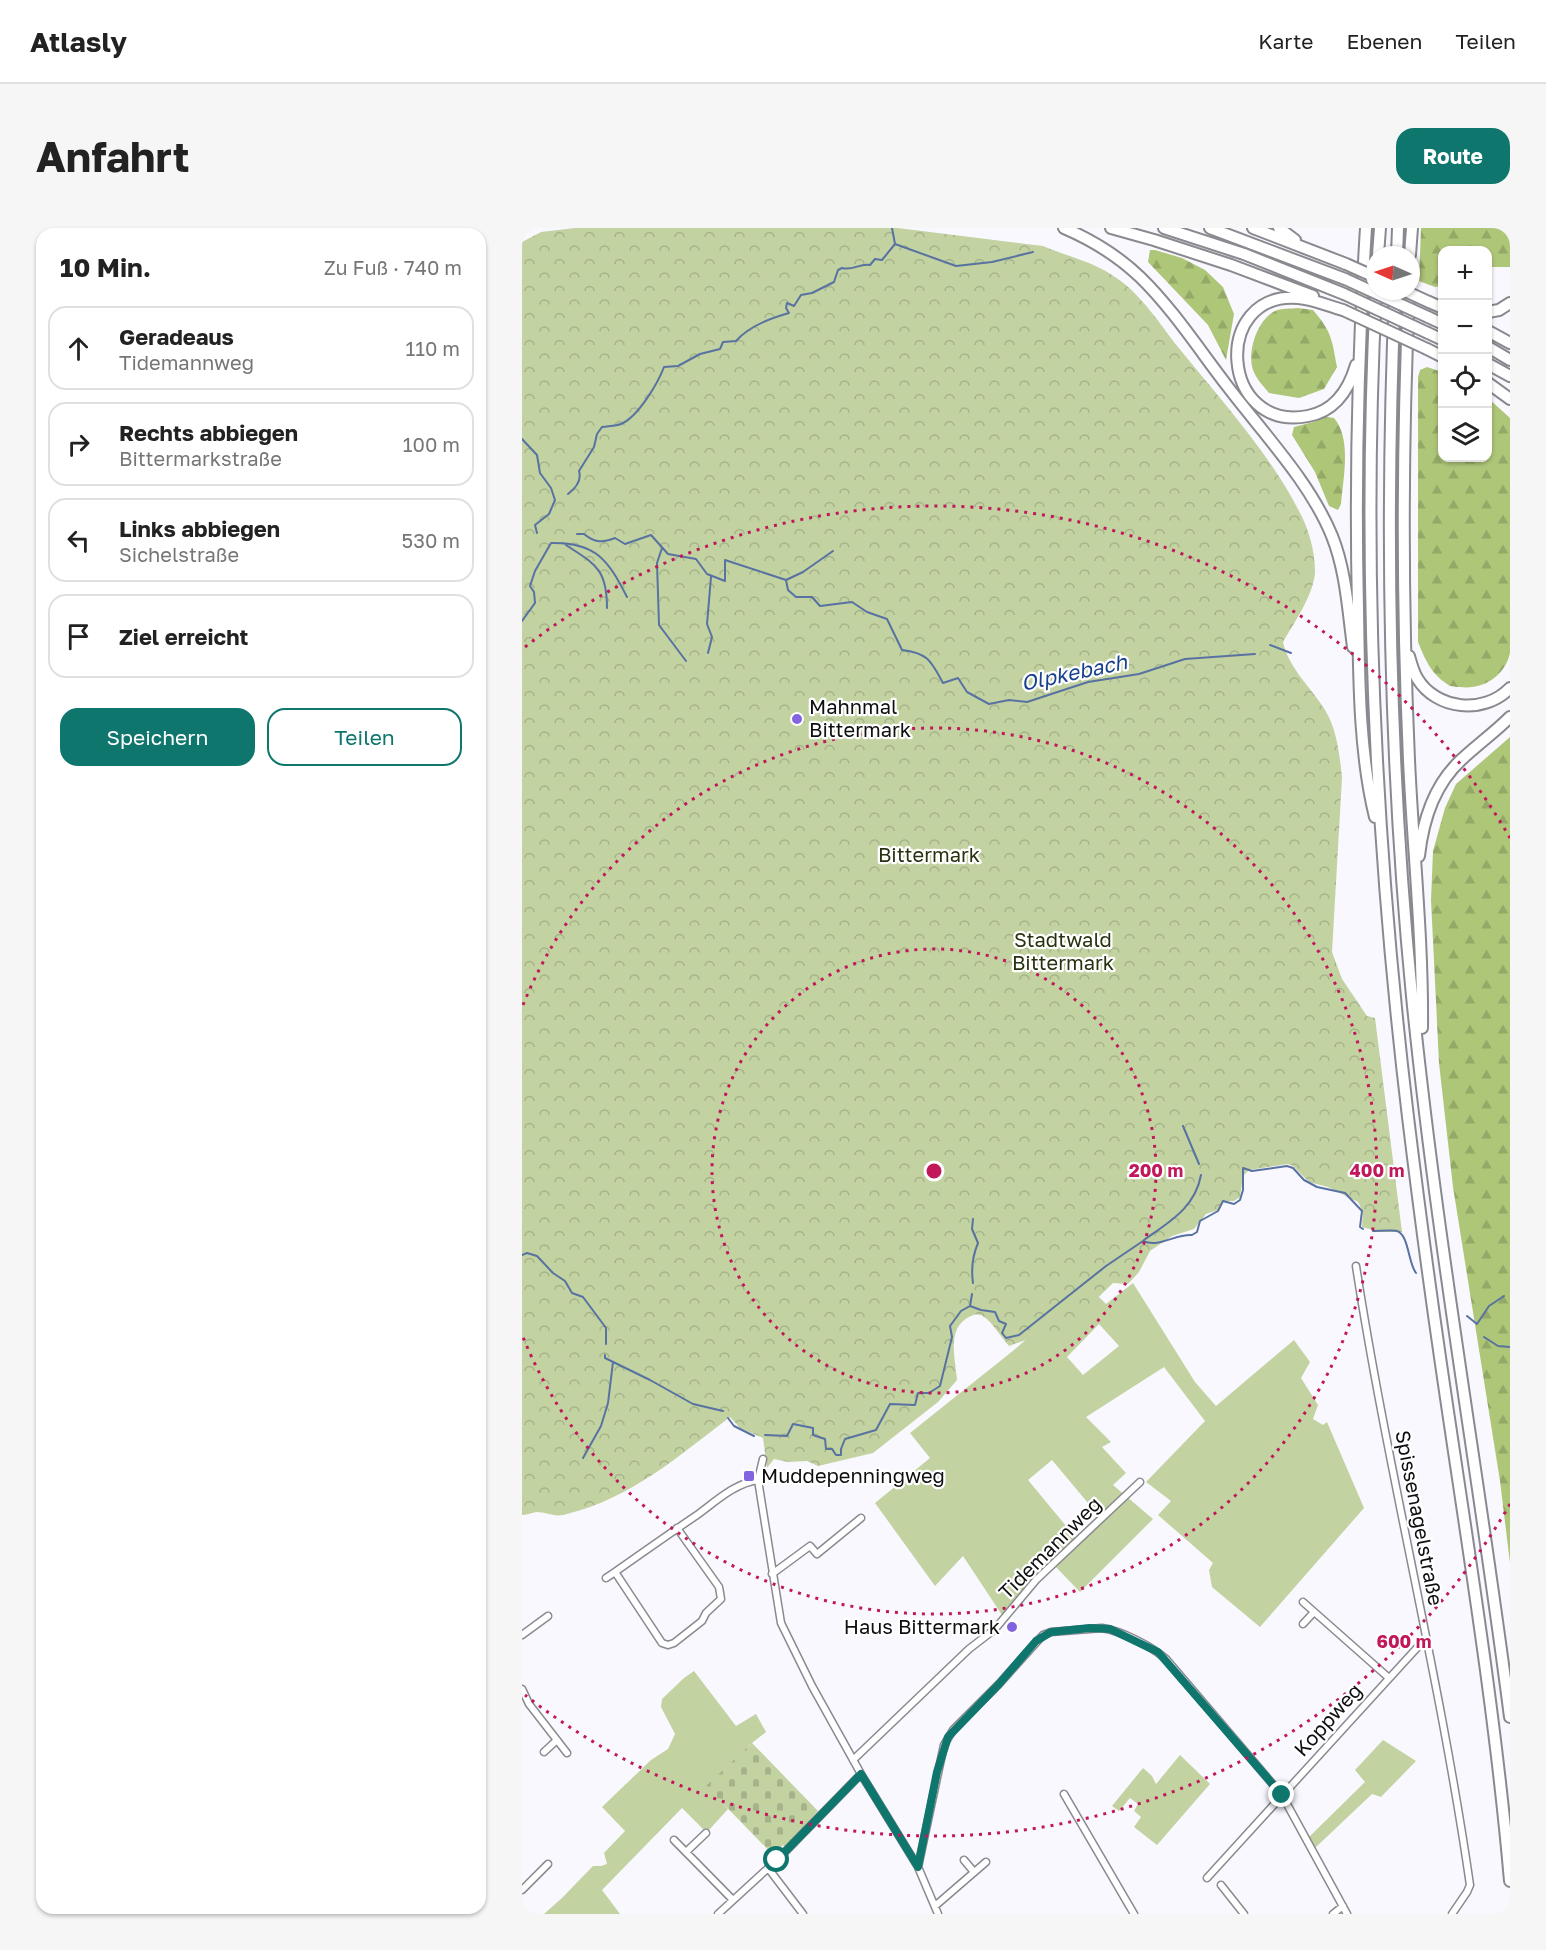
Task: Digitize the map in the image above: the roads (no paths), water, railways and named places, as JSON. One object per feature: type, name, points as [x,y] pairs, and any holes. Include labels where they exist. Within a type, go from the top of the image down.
[{"type":"highway","points":[[1064,228],[1111,254],[1140,278],[1166,307],[1315,502],[1332,538],[1340,563],[1360,686]]},
{"type":"highway","points":[[1111,228],[1154,240],[1309,294],[1438,354]]},
{"type":"highway","points":[[1164,228],[1244,254],[1344,294],[1438,338]]},
{"type":"highway","points":[[1210,228],[1344,279],[1438,322]]},
{"type":"highway","points":[[1253,228],[1366,273]]},
{"type":"highway","points":[[1279,228],[1304,247]]},
{"type":"highway","points":[[1366,228],[1357,490],[1360,686],[1369,794],[1381,846]]},
{"type":"highway","points":[[1379,246],[1380,228]]},
{"type":"highway","points":[[1397,246],[1398,228]]},
{"type":"highway","points":[[1411,246],[1412,230]]},
{"type":"highway","points":[[1342,310],[1308,299],[1288,298],[1269,303],[1254,313],[1242,329],[1236,348],[1237,369],[1244,388],[1256,402],[1280,415],[1301,417],[1320,412],[1335,403],[1349,384],[1361,341]]},
{"type":"highway","points":[[1420,298],[1438,306]]},
{"type":"highway","points":[[1376,300],[1371,588],[1381,846],[1415,1174],[1494,1728],[1510,1881]]},
{"type":"highway","points":[[1395,300],[1390,490],[1391,672],[1408,954],[1440,1231],[1510,1717]]},
{"type":"highway","points":[[1407,300],[1403,478],[1404,629],[1422,983],[1421,1074]]},
{"type":"highway","points":[[1492,311],[1510,303]]},
{"type":"highway","points":[[1492,333],[1510,343]]},
{"type":"highway","points":[[1492,349],[1510,360]]},
{"type":"highway","points":[[1492,366],[1510,376]]},
{"type":"highway","points":[[1492,383],[1510,391]]},
{"type":"highway","points":[[1492,384],[1510,399]]},
{"type":"highway","points":[[1404,629],[1412,668],[1417,678],[1432,694],[1442,700],[1458,705],[1480,704],[1494,700],[1510,688]]},
{"type":"highway","points":[[1417,892],[1426,816],[1438,788],[1463,758],[1510,717]]},
{"type":"street","name":"Spissenagelstraße","points":[[1356,1266],[1392,1475],[1461,1822],[1470,1885],[1452,1914]]},
{"type":"street","points":[[763,1459],[758,1480],[781,1623],[812,1686],[861,1774],[918,1867],[938,1914]]},
{"type":"street","points":[[606,1578],[732,1491],[758,1480]]},
{"type":"street","name":"Tidemannweg","points":[[854,1760],[969,1649],[995,1629],[1036,1580],[1140,1482]]},
{"type":"street","points":[[772,1574],[810,1546],[817,1554],[861,1518]]},
{"type":"street","points":[[615,1572],[662,1643],[674,1644],[702,1621],[706,1613],[718,1603],[721,1593],[677,1528]]},
{"type":"street","points":[[1303,1602],[1389,1678]]},
{"type":"street","points":[[1303,1624],[1314,1612]]},
{"type":"street","points":[[522,1635],[548,1616]]},
{"type":"street","points":[[918,1867],[937,1772],[948,1737],[1036,1641],[1051,1632],[1090,1628],[1110,1629],[1158,1652],[1282,1795],[1347,1914]]},
{"type":"street","name":"Koppweg","points":[[1207,1878],[1426,1638]]},
{"type":"street","points":[[522,1689],[529,1704],[567,1753]]},
{"type":"street","points":[[544,1752],[557,1740]]},
{"type":"street","points":[[718,1914],[768,1868],[861,1774]]},
{"type":"street","points":[[1064,1794],[1134,1914]]},
{"type":"street","points":[[686,1852],[706,1833]]},
{"type":"street","points":[[674,1839],[733,1900]]},
{"type":"street","points":[[964,1860],[974,1872]]},
{"type":"street","points":[[935,1906],[986,1862]]},
{"type":"street","points":[[522,1890],[548,1864]]},
{"type":"street","points":[[768,1868],[803,1914]]},
{"type":"street","points":[[1221,1885],[1244,1914]]},
{"type":"street","points":[[1333,1914],[1343,1906]]},
{"type":"waterway","points":[[568,494],[578,484],[579,471],[594,447],[597,434],[602,427],[621,424],[634,414],[652,390],[664,367],[678,366],[700,354],[720,349],[723,342],[736,341],[754,327],[789,313],[786,308],[787,303],[794,306],[801,295],[812,293],[834,282],[838,270],[842,268],[850,269],[870,265],[875,259],[882,260],[895,244],[892,228]]},
{"type":"waterway","points":[[895,244],[956,266],[992,262],[1033,252]]},
{"type":"waterway","points":[[522,439],[537,455],[540,473],[551,488],[555,500],[549,514],[535,525],[537,533]]},
{"type":"waterway","name":"Olpkebach","points":[[577,534],[584,534],[599,541],[615,538],[625,544],[651,535],[668,554],[696,559],[707,574],[725,581],[725,560],[786,580],[788,590],[796,597],[812,597],[820,606],[852,602],[867,612],[887,619],[902,650],[918,653],[928,659],[943,683],[958,678],[967,692],[989,704],[1009,700],[1027,702],[1088,682],[1139,674],[1185,659],[1255,654]]},
{"type":"waterway","name":"Olpkebach","points":[[522,621],[535,603],[534,592],[530,586],[535,571],[551,543],[579,546],[599,556],[613,573],[627,597]]},
{"type":"waterway","points":[[563,543],[597,568],[604,584],[607,608]]},
{"type":"waterway","points":[[662,548],[657,563],[659,625],[686,661]]},
{"type":"waterway","points":[[786,580],[803,572],[833,551]]},
{"type":"waterway","points":[[708,653],[712,637],[707,624],[711,577]]},
{"type":"waterway","name":"Olpkebach","points":[[1270,645],[1291,653]]},
{"type":"waterway","points":[[1183,1126],[1199,1164]]},
{"type":"waterway","points":[[765,1435],[787,1436],[793,1424],[813,1428],[813,1435],[825,1439],[826,1449],[832,1449],[836,1455],[841,1455],[845,1439],[876,1430],[890,1404],[915,1405],[918,1393],[929,1393],[940,1386],[952,1337],[950,1326],[961,1311],[970,1306],[995,1312],[999,1321],[1006,1324],[1002,1333],[1006,1338],[1019,1335],[1106,1266],[1143,1241],[1155,1243],[1192,1235],[1197,1232],[1200,1221],[1218,1211],[1223,1201],[1234,1204],[1240,1200],[1243,1190],[1243,1168],[1252,1171],[1287,1166],[1293,1168],[1304,1180],[1317,1187],[1345,1193],[1362,1211],[1360,1227],[1363,1229]]},
{"type":"waterway","points":[[1144,1240],[1180,1213],[1193,1197],[1201,1175]]},
{"type":"waterway","points":[[973,1219],[972,1229],[978,1243],[974,1253],[973,1283]]},
{"type":"waterway","points":[[1373,1231],[1397,1231],[1401,1234],[1416,1273]]},
{"type":"waterway","points":[[522,1255],[527,1253],[537,1256],[553,1273],[565,1281],[572,1293],[583,1297],[606,1328],[606,1344]]},
{"type":"waterway","points":[[970,1306],[972,1294]]},
{"type":"waterway","points":[[1467,1316],[1477,1324],[1489,1306],[1504,1296]]},
{"type":"waterway","points":[[1484,1337],[1498,1346],[1510,1347]]},
{"type":"waterway","points":[[605,1355],[605,1358],[693,1404],[723,1411]]},
{"type":"waterway","points":[[583,1458],[601,1426],[608,1403],[613,1362]]},
{"type":"waterway","points":[[728,1418],[734,1426],[754,1436]]},
{"type":"place","name":"Mahnmal Bittermark","points":[[797,719]]},
{"type":"place","name":"Muddepenningweg","points":[[749,1476]]},
{"type":"place","name":"Haus Bittermark","points":[[1012,1627]]},
{"type":"park label","name":"Bittermark","points":[[929,855]]},
{"type":"park label","name":"Stadtwald Bittermark","points":[[1063,952]]}]
